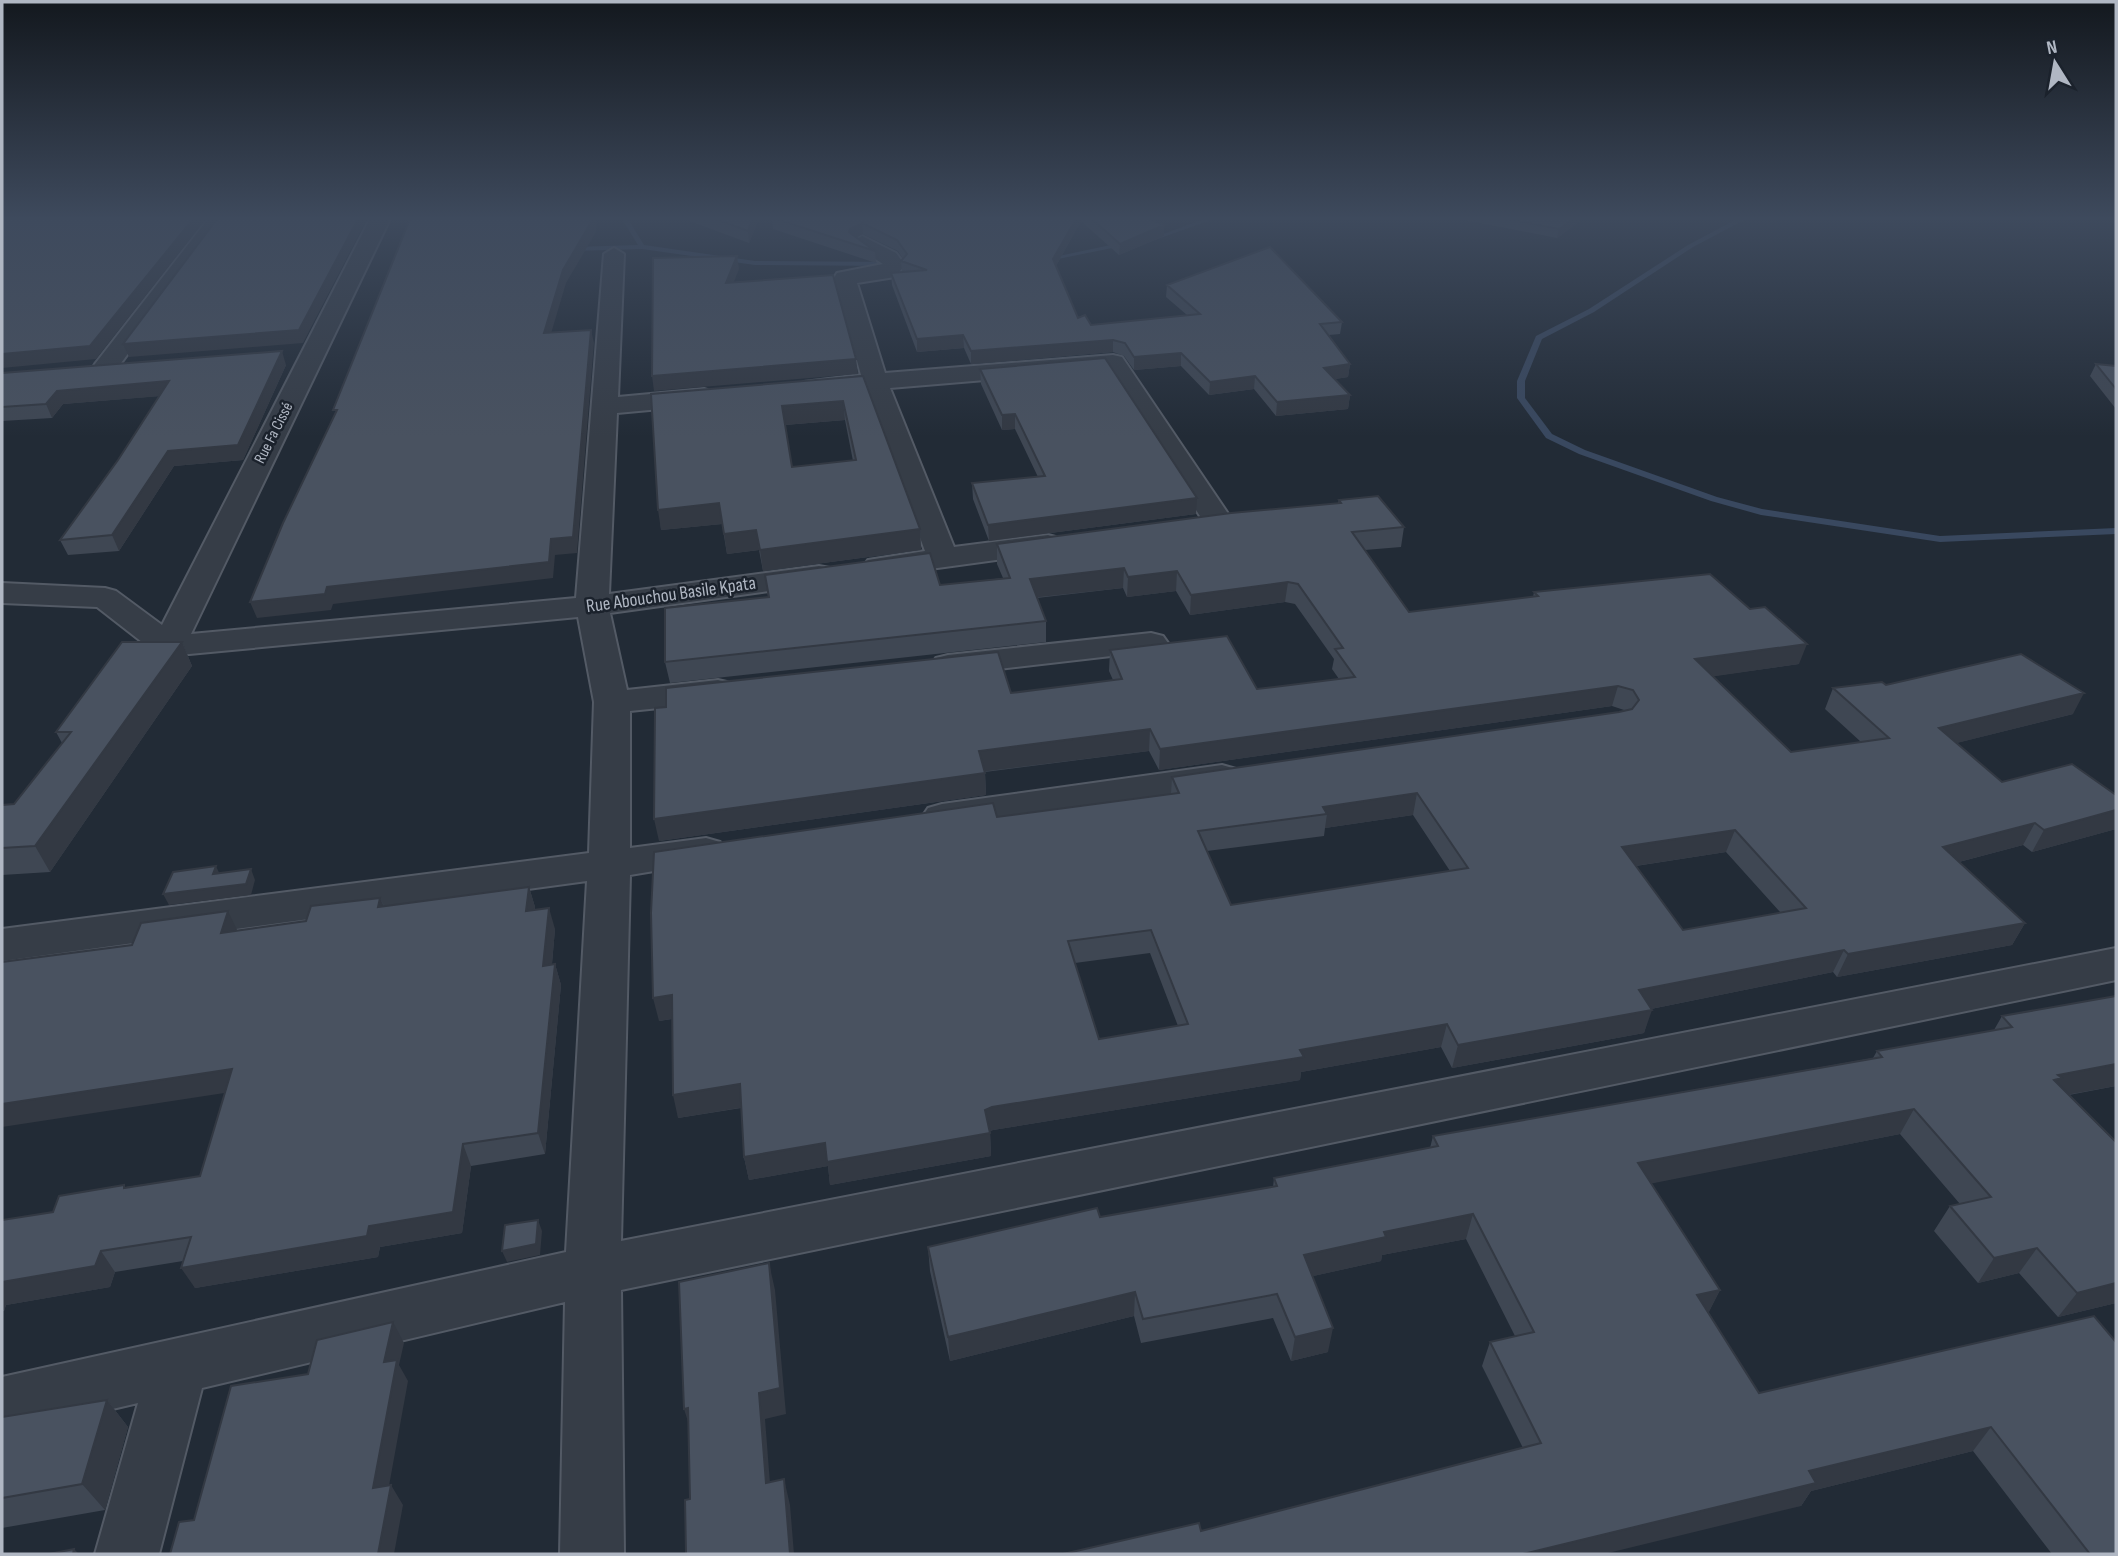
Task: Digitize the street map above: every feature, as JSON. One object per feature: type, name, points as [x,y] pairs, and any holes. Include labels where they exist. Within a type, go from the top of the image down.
[{"type":"street","points":[[104,369],[163,292]]},
{"type":"street","name":"Rue Fa Cissé","points":[[168,646],[302,353],[338,292]]},
{"type":"street","points":[[592,1554],[593,1271],[610,865],[612,702],[592,606],[612,292]]},
{"type":"street","points":[[849,292],[875,381],[943,558]]},
{"type":"street","points":[[794,388],[1113,362],[1218,521]]},
{"type":"street","points":[[79,371],[131,367]]},
{"type":"street","points":[[606,406],[727,395]]},
{"type":"street","name":"Rue Abouchou Basile Kpata","points":[[168,646],[592,606],[1080,540]]},
{"type":"street","points":[[2,593],[106,598],[168,646]]},
{"type":"street","points":[[916,669],[1151,643]]},
{"type":"street","points":[[612,702],[750,687]]},
{"type":"street","points":[[912,821],[1255,772]]},
{"type":"street","points":[[2,945],[747,845]]},
{"type":"street","points":[[2,1406],[593,1271],[2116,964]]},
{"type":"street","points":[[127,1554],[178,1366]]},
{"type":"building","points":[[2,292],[134,292],[90,346],[2,354]]},
{"type":"building","points":[[162,292],[319,292],[299,330],[123,344]]},
{"type":"building","points":[[381,292],[556,292],[544,333],[591,330],[573,537],[551,539],[549,562],[327,587],[325,594],[250,602],[283,523],[337,410],[333,410]]},
{"type":"building","points":[[653,292],[838,292],[856,359],[652,376]]},
{"type":"building","points":[[898,292],[1067,292],[1078,318],[1085,315],[1091,325],[1200,314],[1175,292],[1313,292],[1342,322],[1320,324],[1350,364],[1324,368],[1350,395],[1277,402],[1255,376],[1210,382],[1181,353],[1134,357],[1125,343],[1113,340],[971,351],[963,335],[917,339]]},
{"type":"building","points":[[282,351],[238,445],[168,451],[112,535],[60,540],[118,460],[169,381],[57,391],[46,404],[2,407],[2,373]]},
{"type":"building","points":[[1105,358],[1197,498],[988,525],[972,483],[1045,476],[1015,414],[1002,415],[980,369]]},
{"type":"building","points":[[2096,364],[2116,366],[2116,389]]},
{"type":"building","points":[[863,376],[920,529],[760,550],[756,530],[724,534],[719,503],[658,510],[651,394]],"holes":[[[843,401],[856,460],[792,467],[782,406]]]},
{"type":"building","points":[[1378,496],[1404,527],[1352,532],[1409,612],[1538,596],[1534,592],[1710,574],[1750,609],[1765,607],[1807,644],[1695,659],[1791,752],[1889,738],[1833,688],[1882,682],[1886,685],[2021,654],[2084,693],[1939,728],[2002,782],[2072,764],[2116,795],[2116,810],[2044,830],[2035,823],[1943,847],[2025,923],[1848,954],[1844,950],[1639,990],[1652,1010],[1458,1045],[1447,1024],[1300,1050],[1304,1057],[992,1107],[985,1110],[990,1133],[827,1162],[825,1143],[744,1157],[740,1084],[673,1095],[672,995],[653,998],[651,913],[654,852],[993,803],[997,817],[1179,793],[1172,777],[1619,712],[1632,709],[1639,700],[1633,690],[1618,686],[1160,749],[1150,729],[979,751],[985,773],[654,819],[655,708],[666,707],[666,688],[998,652],[1011,693],[1122,679],[1110,650],[1227,636],[1257,689],[1355,677],[1335,649],[1343,648],[1298,584],[1288,582],[1191,595],[1177,571],[1128,577],[1124,568],[1030,579],[1046,621],[665,662],[665,608],[769,597],[765,575],[930,553],[940,585],[1010,578],[997,544],[1231,513],[1341,503],[1339,500]],"holes":[[[1417,793],[1468,868],[1231,905],[1198,831],[1327,814],[1323,807]],[[1735,830],[1806,908],[1683,930],[1622,847]],[[1151,930],[1188,1024],[1099,1039],[1068,941]]]},
{"type":"building","points":[[122,642],[182,642],[35,846],[2,848],[2,805],[14,804],[71,732],[56,732]]},
{"type":"building","points":[[216,866],[213,874],[251,869],[246,884],[163,894],[173,872]]},
{"type":"building","points":[[529,887],[526,911],[549,908],[543,966],[555,964],[538,1133],[463,1144],[453,1212],[369,1226],[367,1236],[181,1268],[191,1237],[101,1251],[95,1266],[2,1282],[2,1220],[53,1212],[59,1196],[200,1176],[232,1069],[2,1104],[2,962],[132,945],[141,923],[228,911],[221,933],[306,921],[311,906],[380,898],[378,907]]},
{"type":"building","points":[[2116,996],[2116,1064],[2058,1075],[2062,1078],[2054,1080],[2116,1142],[2116,1283],[2077,1293],[2037,1248],[1994,1258],[1950,1206],[1991,1197],[1914,1109],[1638,1163],[1720,1290],[1697,1295],[1759,1393],[2094,1316],[2116,1342],[2116,1554],[2090,1554],[1991,1427],[1809,1471],[1816,1483],[1523,1554],[1063,1554],[1199,1523],[1201,1531],[1541,1443],[1490,1342],[1534,1332],[1473,1214],[1384,1232],[1386,1237],[1304,1255],[1333,1328],[1295,1337],[1277,1294],[1143,1319],[1135,1292],[948,1337],[928,1247],[1097,1208],[1100,1217],[1277,1186],[1274,1178],[1438,1146],[1433,1136],[1882,1057],[1877,1051],[2012,1027],[2002,1016]]},
{"type":"building","points":[[538,1220],[536,1244],[502,1251],[505,1225]]},
{"type":"building","points":[[769,1263],[780,1388],[759,1393],[766,1483],[784,1479],[790,1554],[686,1554],[685,1500],[690,1499],[688,1408],[684,1409],[679,1282]]},
{"type":"building","points":[[393,1322],[384,1362],[397,1360],[373,1488],[391,1485],[378,1554],[170,1554],[179,1522],[194,1520],[231,1386],[308,1374],[317,1340]]},
{"type":"building","points":[[107,1400],[82,1484],[2,1498],[2,1417]]},
{"type":"building","points":[[74,1549],[73,1554],[49,1554]]},
{"type":"waterway","points":[[1621,292],[1592,311],[1539,338],[1521,381],[1521,398],[1549,436],[1582,452],[1714,499],[1761,512],[1940,539],[2116,531]]}]
